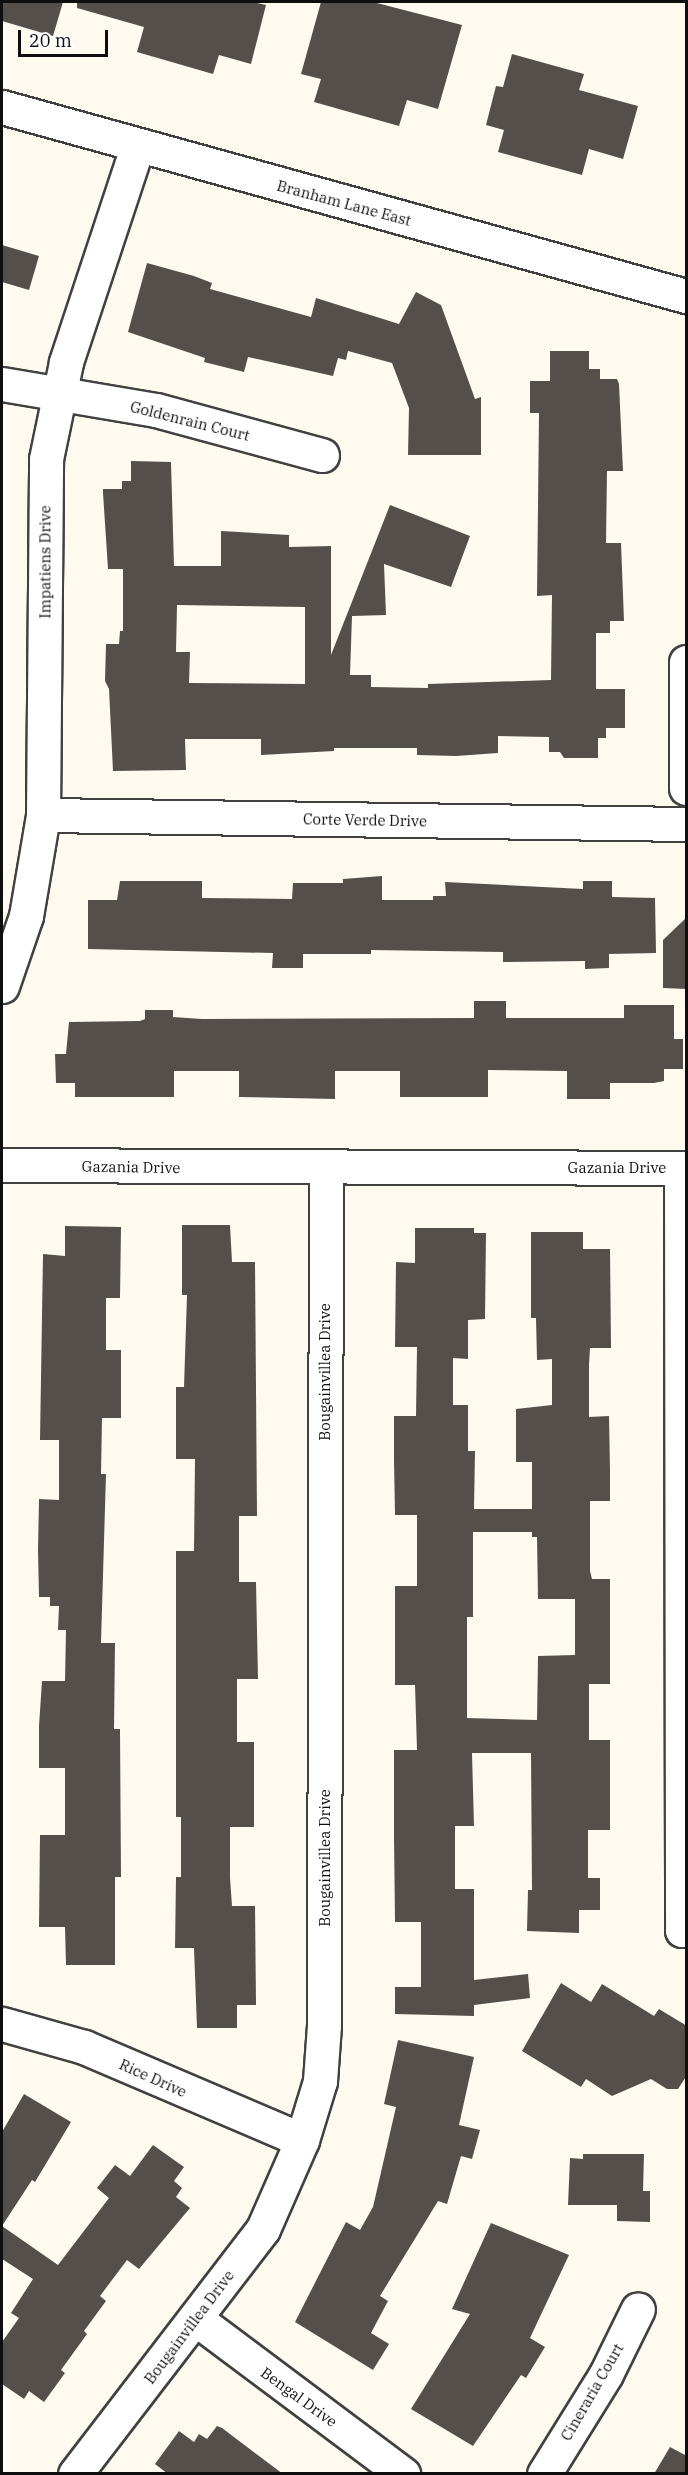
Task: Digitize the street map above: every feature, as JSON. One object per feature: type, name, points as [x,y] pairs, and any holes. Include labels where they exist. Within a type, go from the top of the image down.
[{"type":"street","name":"Branham Lane East","points":[[2,107],[137,147],[687,296]]},
{"type":"street","name":"Impatiens Drive","points":[[2,986],[26,916],[43,815],[46,459],[57,395],[137,147]]},
{"type":"street","name":"Goldenrain Court","points":[[2,384],[156,410],[322,455]]},
{"type":"street","points":[[687,662],[687,788]]},
{"type":"street","name":"Corte Verde Drive","points":[[43,815],[687,824]]},
{"type":"street","name":"Gazania Drive","points":[[2,1166],[326,1169],[681,1168],[682,1930],[687,1930]]},
{"type":"street","name":"Bougainvillea Drive","points":[[75,2474],[263,2229],[302,2140],[320,2081],[324,2025],[326,1169]]},
{"type":"street","name":"Rice Drive","points":[[2,2024],[84,2047],[302,2140]]},
{"type":"street","name":"Cineraria Court","points":[[544,2474],[606,2374],[638,2309]]},
{"type":"street","name":"Bengal Drive","points":[[196,2319],[403,2474]]},
{"type":"building","points":[[2,2],[63,2],[53,36],[2,21]]},
{"type":"building","points":[[77,2],[253,2],[266,5],[251,64],[219,55],[213,74],[137,52],[144,27],[77,8]]},
{"type":"building","points":[[321,2],[373,2],[462,25],[438,109],[407,100],[399,126],[314,102],[321,79],[301,74]]},
{"type":"building","points":[[512,54],[584,74],[579,90],[638,106],[623,159],[589,149],[582,175],[498,152],[504,130],[486,125],[496,86],[503,87]]},
{"type":"building","points":[[2,245],[39,256],[29,290],[2,282]]},
{"type":"building","points":[[147,263],[212,283],[210,289],[311,317],[316,298],[399,324],[416,292],[441,305],[475,399],[481,397],[481,455],[408,455],[409,408],[392,363],[348,351],[346,360],[338,358],[333,376],[248,357],[244,372],[204,362],[205,358],[128,332]]},
{"type":"building","points":[[550,351],[589,351],[589,369],[600,369],[600,379],[617,379],[619,384],[623,471],[607,471],[606,543],[621,543],[624,621],[610,621],[610,633],[596,633],[596,689],[625,689],[625,728],[606,728],[606,738],[598,738],[598,758],[564,758],[560,752],[549,752],[549,737],[498,736],[498,753],[456,756],[417,755],[417,748],[334,748],[334,751],[261,755],[261,739],[185,739],[186,770],[113,771],[109,689],[105,681],[106,644],[119,644],[120,631],[123,631],[123,569],[108,569],[103,489],[122,489],[122,481],[131,481],[131,461],[171,462],[174,566],[221,566],[221,531],[289,535],[289,547],[331,546],[331,655],[390,505],[470,536],[451,587],[384,564],[386,615],[352,616],[350,675],[371,675],[371,687],[428,688],[428,684],[551,680],[552,595],[537,596],[539,413],[530,413],[530,381],[550,381]],"holes":[[[177,605],[305,607],[305,684],[189,683],[190,652],[176,652]]]},
{"type":"building","points":[[382,876],[382,900],[433,900],[433,896],[446,896],[445,882],[583,889],[583,881],[612,881],[612,897],[655,898],[656,953],[609,954],[609,968],[585,969],[585,961],[503,962],[503,952],[371,950],[371,954],[303,954],[303,968],[272,968],[273,953],[88,949],[88,900],[117,900],[120,881],[202,881],[202,898],[292,899],[293,883],[343,883],[343,879]]},
{"type":"building","points":[[687,917],[687,989],[663,988],[663,940]]},
{"type":"building","points":[[474,1001],[506,1001],[506,1018],[624,1018],[624,1005],[674,1005],[674,1039],[683,1039],[683,1069],[664,1069],[664,1081],[654,1083],[610,1083],[610,1099],[567,1099],[567,1071],[488,1070],[488,1097],[400,1097],[400,1071],[335,1071],[335,1099],[239,1097],[239,1071],[174,1071],[174,1097],[75,1097],[75,1083],[56,1083],[55,1054],[66,1054],[69,1022],[140,1021],[145,1019],[145,1010],[173,1010],[173,1017],[202,1019],[474,1018]]},
{"type":"building","points":[[182,1225],[230,1225],[232,1262],[255,1262],[257,1516],[239,1516],[239,1582],[256,1582],[258,1679],[237,1679],[237,1742],[254,1742],[254,1827],[230,1827],[230,1878],[232,1906],[255,1906],[256,2005],[237,2005],[237,2028],[197,2028],[194,1948],[175,1948],[176,1877],[181,1877],[181,1817],[176,1817],[176,1551],[194,1551],[195,1459],[176,1459],[176,1387],[184,1387],[187,1295],[182,1295]]},
{"type":"building","points":[[65,1226],[121,1227],[120,1298],[106,1298],[106,1350],[121,1350],[121,1418],[102,1418],[101,1474],[106,1474],[101,1643],[115,1643],[114,1729],[120,1729],[121,1877],[115,1877],[115,1965],[66,1965],[65,1927],[39,1927],[40,1835],[65,1835],[65,1768],[39,1768],[39,1726],[42,1681],[65,1681],[66,1630],[58,1630],[59,1606],[50,1606],[50,1597],[39,1597],[38,1550],[39,1499],[59,1500],[59,1440],[40,1440],[43,1254],[65,1256]]},
{"type":"building","points":[[415,1228],[474,1228],[474,1233],[486,1233],[485,1319],[468,1320],[468,1359],[453,1358],[453,1405],[468,1405],[468,1451],[475,1451],[474,1509],[532,1509],[532,1462],[516,1462],[516,1409],[552,1405],[552,1359],[537,1360],[536,1318],[531,1318],[531,1232],[583,1232],[583,1249],[610,1249],[611,1348],[590,1348],[589,1365],[589,1417],[609,1416],[610,1501],[590,1501],[592,1579],[610,1579],[610,1684],[589,1684],[589,1740],[610,1740],[610,1830],[588,1830],[588,1878],[600,1878],[600,1910],[579,1910],[579,1933],[527,1931],[528,1890],[532,1890],[531,1753],[472,1753],[474,1826],[455,1826],[455,1889],[474,1889],[474,1980],[528,1974],[530,1998],[474,2005],[474,2016],[395,2014],[395,1987],[421,1987],[421,1922],[395,1922],[394,1837],[394,1750],[417,1750],[415,1685],[395,1685],[395,1586],[417,1586],[417,1515],[395,1515],[394,1460],[394,1416],[416,1416],[417,1347],[395,1347],[396,1262],[415,1263]],"holes":[[[473,1532],[532,1532],[532,1537],[537,1537],[538,1599],[575,1599],[575,1655],[538,1656],[537,1720],[467,1718],[467,1617],[473,1617]]]},
{"type":"building","points":[[561,1983],[591,2002],[602,1984],[654,2016],[659,2009],[687,2026],[687,2075],[678,2089],[667,2089],[651,2079],[612,2096],[586,2079],[581,2087],[522,2051]]},
{"type":"building","points":[[398,2040],[474,2057],[459,2125],[480,2130],[472,2159],[461,2156],[447,2204],[438,2201],[380,2296],[388,2301],[371,2333],[389,2344],[373,2370],[295,2322],[346,2222],[360,2230],[373,2207],[396,2107],[384,2104]]},
{"type":"building","points":[[24,2094],[71,2122],[35,2182],[32,2180],[2,2226],[2,2132]]},
{"type":"building","points":[[153,2145],[184,2167],[174,2181],[182,2188],[176,2197],[190,2208],[139,2269],[127,2260],[100,2296],[106,2301],[84,2331],[87,2334],[61,2370],[65,2373],[44,2402],[29,2391],[24,2399],[2,2384],[2,2342],[19,2318],[11,2313],[33,2279],[2,2259],[2,2226],[58,2265],[109,2198],[97,2188],[115,2165],[130,2176]]},
{"type":"building","points":[[583,2154],[644,2154],[643,2191],[650,2191],[650,2222],[617,2221],[617,2205],[568,2205],[570,2158],[583,2159]]},
{"type":"building","points":[[491,2223],[569,2255],[530,2338],[545,2347],[526,2378],[521,2375],[473,2446],[411,2409],[470,2314],[452,2309]]},
{"type":"building","points":[[217,2426],[283,2474],[168,2474],[155,2464],[179,2431],[194,2442],[199,2434],[207,2439]]},
{"type":"building","points":[[670,2447],[687,2456],[687,2474],[654,2474]]}]
